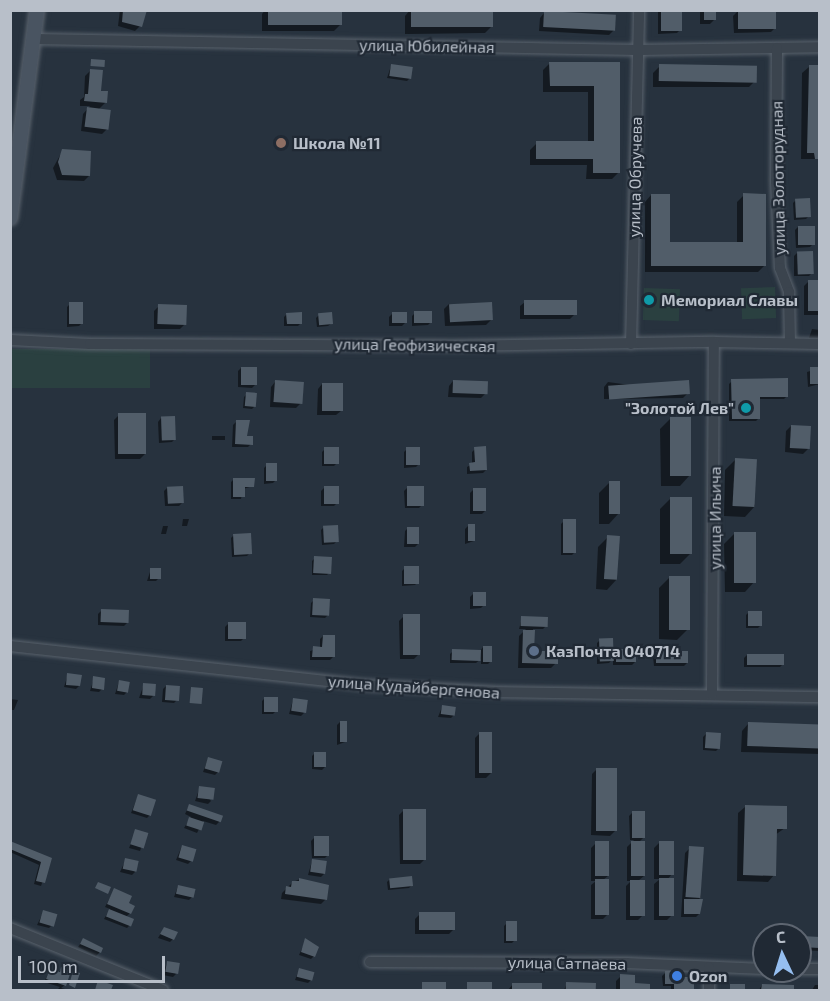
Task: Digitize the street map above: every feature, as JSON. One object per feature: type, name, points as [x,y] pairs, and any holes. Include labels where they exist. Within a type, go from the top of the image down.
[{"type":"main road","points":[[10,218],[37,10]]},
{"type":"street","name":"улица Обручева","points":[[631,344],[639,10]]},
{"type":"street","name":"улица Юбилейная","points":[[34,39],[638,50],[819,47]]},
{"type":"street","name":"улица Золоторудная","points":[[777,48],[776,181],[780,268],[789,292],[790,343]]},
{"type":"street","name":"улица Геофизическая","points":[[10,340],[90,344],[447,346],[714,342],[819,344]]},
{"type":"street","name":"улица Ильича","points":[[712,695],[715,556],[714,342]]},
{"type":"street","name":"улица Кудайбергенова","points":[[10,646],[362,685],[496,692],[819,697]]},
{"type":"street","points":[[10,928],[143,986],[163,990]]},
{"type":"street","name":"улица Сатпаева","points":[[370,962],[568,962],[752,968]]},
{"type":"street","points":[[709,966],[709,990]]},
{"type":"green space","points":[[775,287],[776,318],[742,319],[741,288]]},
{"type":"green space","points":[[644,288],[680,289],[679,321],[643,320]]},
{"type":"green space","points":[[11,349],[150,349],[150,388],[11,388]]},
{"type":"building","points":[[123,10],[147,10],[142,27],[122,22]]},
{"type":"building","points":[[268,10],[342,10],[342,25],[268,25]]},
{"type":"building","points":[[411,10],[493,10],[493,27],[411,27]]},
{"type":"building","points":[[661,10],[682,10],[682,31],[661,31]]},
{"type":"building","points":[[704,10],[716,10],[716,20],[704,20]]},
{"type":"building","points":[[738,10],[776,10],[776,29],[738,29]]},
{"type":"building","points":[[544,11],[616,15],[615,31],[543,27]]},
{"type":"building","points":[[91,59],[105,60],[104,67],[91,66]]},
{"type":"building","points":[[549,62],[620,62],[620,173],[593,173],[593,159],[536,159],[536,141],[594,141],[594,86],[550,86]]},
{"type":"building","points":[[391,64],[413,67],[411,79],[389,76]]},
{"type":"building","points":[[659,64],[757,66],[757,83],[659,81]]},
{"type":"building","points":[[809,65],[820,65],[820,159],[815,159],[814,153],[807,153]]},
{"type":"building","points":[[90,69],[103,70],[101,91],[108,91],[107,103],[84,101],[85,94],[88,94]]},
{"type":"building","points":[[87,107],[111,110],[108,130],[85,127]]},
{"type":"building","points":[[62,149],[91,151],[90,176],[62,175],[58,162]]},
{"type":"building","points":[[743,193],[766,194],[766,266],[651,266],[651,194],[670,194],[670,242],[743,242]]},
{"type":"building","points":[[810,198],[811,217],[796,218],[795,199]]},
{"type":"building","points":[[798,226],[815,226],[815,245],[798,245]]},
{"type":"building","points":[[813,251],[814,274],[798,275],[797,252]]},
{"type":"building","points":[[808,280],[820,280],[820,311],[808,311]]},
{"type":"building","points":[[524,300],[577,300],[577,315],[524,315]]},
{"type":"building","points":[[69,302],[83,302],[83,324],[69,324]]},
{"type":"building","points":[[492,302],[493,320],[450,322],[449,304]]},
{"type":"building","points":[[158,304],[187,305],[186,325],[157,324]]},
{"type":"building","points":[[414,311],[432,311],[432,323],[414,323]]},
{"type":"building","points":[[302,312],[302,324],[287,324],[286,313]]},
{"type":"building","points":[[332,312],[333,324],[319,325],[318,313]]},
{"type":"building","points":[[392,312],[407,312],[407,323],[392,323]]},
{"type":"building","points":[[241,367],[257,367],[257,385],[241,385]]},
{"type":"building","points":[[810,367],[820,367],[820,384],[810,384]]},
{"type":"building","name":"\"Золотой Лев\"","points":[[788,378],[788,397],[760,397],[760,419],[732,419],[731,379]]},
{"type":"building","points":[[275,380],[304,382],[302,404],[273,402]]},
{"type":"building","points":[[453,380],[488,381],[488,394],[453,393]]},
{"type":"building","points":[[689,380],[690,394],[609,400],[608,386]]},
{"type":"building","points":[[322,383],[343,383],[343,411],[322,411]]},
{"type":"building","points":[[246,392],[257,393],[256,407],[245,406]]},
{"type":"building","points":[[118,413],[146,413],[146,454],[118,454]]},
{"type":"building","points":[[161,416],[175,416],[176,440],[162,440]]},
{"type":"building","points":[[670,417],[691,417],[691,476],[670,476]]},
{"type":"building","points":[[236,420],[250,420],[247,436],[253,436],[253,445],[235,444]]},
{"type":"building","points":[[791,425],[811,426],[810,449],[790,448]]},
{"type":"building","points":[[486,446],[487,470],[470,471],[469,463],[475,462],[474,447]]},
{"type":"building","points":[[324,447],[339,447],[339,464],[324,464]]},
{"type":"building","points":[[406,447],[420,447],[420,465],[406,465]]},
{"type":"building","points":[[735,458],[757,459],[754,507],[732,506]]},
{"type":"building","points":[[266,463],[277,463],[277,481],[266,481]]},
{"type":"building","points":[[233,478],[255,478],[254,487],[245,487],[245,497],[233,497]]},
{"type":"building","points":[[609,481],[620,481],[620,514],[609,514]]},
{"type":"building","points":[[183,486],[184,503],[168,504],[167,487]]},
{"type":"building","points":[[324,486],[339,486],[339,504],[324,504]]},
{"type":"building","points":[[407,486],[424,486],[424,506],[407,506]]},
{"type":"building","points":[[473,488],[486,488],[486,511],[473,511]]},
{"type":"building","points":[[670,497],[692,497],[692,554],[670,554]]},
{"type":"building","points":[[563,519],[576,519],[576,553],[563,553]]},
{"type":"building","points":[[468,524],[475,524],[475,541],[468,541]]},
{"type":"building","points":[[338,525],[339,542],[324,543],[323,526]]},
{"type":"building","points":[[407,527],[419,527],[419,544],[407,544]]},
{"type":"building","points":[[734,532],[756,532],[756,583],[734,583]]},
{"type":"building","points":[[251,533],[252,554],[234,555],[233,534]]},
{"type":"building","points":[[607,535],[620,536],[617,580],[604,579]]},
{"type":"building","points":[[314,556],[332,557],[331,574],[313,573]]},
{"type":"building","points":[[404,566],[419,566],[419,584],[404,584]]},
{"type":"building","points":[[150,568],[161,568],[161,579],[150,579]]},
{"type":"building","points":[[669,576],[690,576],[690,630],[669,630]]},
{"type":"building","points":[[473,592],[486,592],[486,606],[473,606]]},
{"type":"building","points":[[313,598],[330,599],[329,616],[312,615]]},
{"type":"building","points":[[101,609],[129,610],[129,623],[101,622]]},
{"type":"building","points":[[748,611],[762,611],[762,626],[748,626]]},
{"type":"building","points":[[403,614],[420,614],[420,655],[403,655]]},
{"type":"building","points":[[521,616],[548,617],[548,627],[521,626]]},
{"type":"building","points":[[228,622],[246,622],[246,639],[228,639]]},
{"type":"building","points":[[523,630],[535,630],[534,651],[558,651],[558,664],[522,663]]},
{"type":"building","points":[[323,635],[335,635],[335,657],[312,657],[313,646],[322,647]]},
{"type":"building","points":[[599,638],[613,638],[614,661],[600,661]]},
{"type":"building","points":[[483,646],[492,646],[492,662],[483,662]]},
{"type":"building","points":[[452,649],[481,650],[481,661],[452,660]]},
{"type":"building","points":[[616,649],[636,649],[636,662],[616,662]]},
{"type":"building","points":[[656,651],[688,651],[688,663],[656,663]]},
{"type":"building","points":[[747,654],[784,654],[784,665],[747,665]]},
{"type":"building","points":[[67,673],[82,675],[80,686],[66,685]]},
{"type":"building","points":[[93,676],[105,678],[104,690],[92,688]]},
{"type":"building","points":[[119,680],[130,682],[128,693],[117,691]]},
{"type":"building","points":[[143,683],[156,684],[155,696],[142,695]]},
{"type":"building","points":[[166,685],[180,686],[179,701],[165,700]]},
{"type":"building","points":[[191,687],[203,688],[202,704],[190,703]]},
{"type":"building","points":[[264,697],[278,697],[278,712],[264,712]]},
{"type":"building","points":[[293,698],[308,700],[306,713],[291,711]]},
{"type":"building","points":[[442,705],[456,707],[455,716],[441,714]]},
{"type":"building","points":[[340,721],[347,721],[347,742],[340,742]]},
{"type":"building","points":[[748,722],[820,725],[819,748],[747,746]]},
{"type":"building","points":[[479,732],[492,732],[492,773],[479,773]]},
{"type":"building","points":[[706,732],[721,733],[720,749],[705,748]]},
{"type":"building","points":[[314,752],[326,752],[326,767],[314,767]]},
{"type":"building","points":[[208,757],[222,761],[219,773],[205,769]]},
{"type":"building","points":[[596,768],[617,768],[617,831],[596,831]]},
{"type":"building","points":[[199,786],[215,788],[213,800],[198,798]]},
{"type":"building","points":[[138,794],[156,800],[151,816],[133,810]]},
{"type":"building","points":[[189,804],[223,816],[221,822],[187,811]]},
{"type":"building","points":[[745,805],[787,806],[787,829],[777,829],[776,876],[743,875]]},
{"type":"building","points":[[403,809],[426,809],[426,860],[403,860]]},
{"type":"building","points":[[632,811],[645,811],[645,838],[632,838]]},
{"type":"building","points":[[189,817],[204,822],[201,831],[186,826]]},
{"type":"building","points":[[135,829],[148,833],[144,848],[130,844]]},
{"type":"building","points":[[314,836],[329,836],[329,856],[314,856]]},
{"type":"building","points":[[10,841],[52,858],[45,883],[36,881],[41,862],[10,849]]},
{"type":"building","points":[[595,841],[609,841],[609,876],[595,876]]},
{"type":"building","points":[[631,841],[645,841],[645,876],[631,876]]},
{"type":"building","points":[[659,841],[674,841],[674,875],[659,875]]},
{"type":"building","points":[[182,845],[196,849],[193,862],[178,857]]},
{"type":"building","points":[[689,846],[704,847],[700,898],[685,897]]},
{"type":"building","points":[[125,858],[139,861],[136,872],[123,869]]},
{"type":"building","points":[[312,859],[327,861],[325,874],[310,872]]},
{"type":"building","points":[[412,876],[413,886],[390,888],[389,878]]},
{"type":"building","points":[[299,878],[329,885],[327,900],[285,894],[286,886],[291,887],[292,881],[299,881]]},
{"type":"building","points":[[659,878],[674,878],[674,916],[659,916]]},
{"type":"building","points":[[595,879],[609,879],[609,915],[595,915]]},
{"type":"building","points":[[630,880],[645,880],[645,916],[630,916]]},
{"type":"building","points":[[98,882],[111,887],[108,894],[95,888]]},
{"type":"building","points":[[178,885],[196,889],[194,898],[176,894]]},
{"type":"building","points":[[114,888],[132,896],[129,903],[135,906],[131,914],[107,904]]},
{"type":"building","points":[[684,899],[703,899],[700,914],[684,914]]},
{"type":"building","points":[[109,909],[134,919],[131,927],[106,916]]},
{"type":"building","points":[[43,910],[57,914],[54,927],[39,922]]},
{"type":"building","points":[[419,912],[455,912],[455,930],[419,930]]},
{"type":"building","points":[[506,921],[517,921],[517,941],[506,941]]},
{"type":"building","points":[[164,927],[178,932],[174,940],[160,934]]},
{"type":"building","points":[[812,937],[820,937],[819,948],[812,948]]},
{"type":"building","points":[[83,938],[103,948],[101,953],[80,944]]},
{"type":"building","points":[[305,938],[319,947],[315,957],[301,952]]},
{"type":"building","points":[[167,961],[180,963],[178,974],[165,972]]},
{"type":"building","points":[[61,967],[71,971],[66,986],[46,979],[50,969],[60,972]]},
{"type":"building","points":[[299,968],[314,972],[312,981],[297,977]]},
{"type":"building","points":[[73,971],[80,973],[75,988],[69,985]]},
{"type":"building","points":[[665,971],[683,971],[683,977],[694,977],[694,989],[674,990],[674,984],[665,984]]},
{"type":"building","points":[[620,974],[635,975],[635,983],[650,984],[650,990],[620,990]]},
{"type":"building","points":[[98,980],[113,985],[111,990],[95,990]]},
{"type":"building","points":[[422,982],[446,982],[446,990],[422,990]]},
{"type":"building","points":[[467,982],[492,982],[492,990],[467,990]]},
{"type":"building","points":[[566,982],[596,983],[596,990],[566,990]]},
{"type":"building","points":[[512,983],[542,983],[542,990],[512,990]]},
{"type":"building","points":[[730,984],[745,984],[745,990],[730,990]]},
{"type":"building","points":[[762,984],[794,985],[794,990],[761,990]]},
{"type":"place","name":"Школа №11","points":[[281,143]]},
{"type":"place","name":"Мемориал Славы","points":[[649,300]]},
{"type":"place","name":"\"Золотой Лев\"","points":[[746,408]]},
{"type":"place","name":"КазПочта 040714","points":[[534,651]]},
{"type":"place","name":"Ozon","points":[[677,976]]}]
